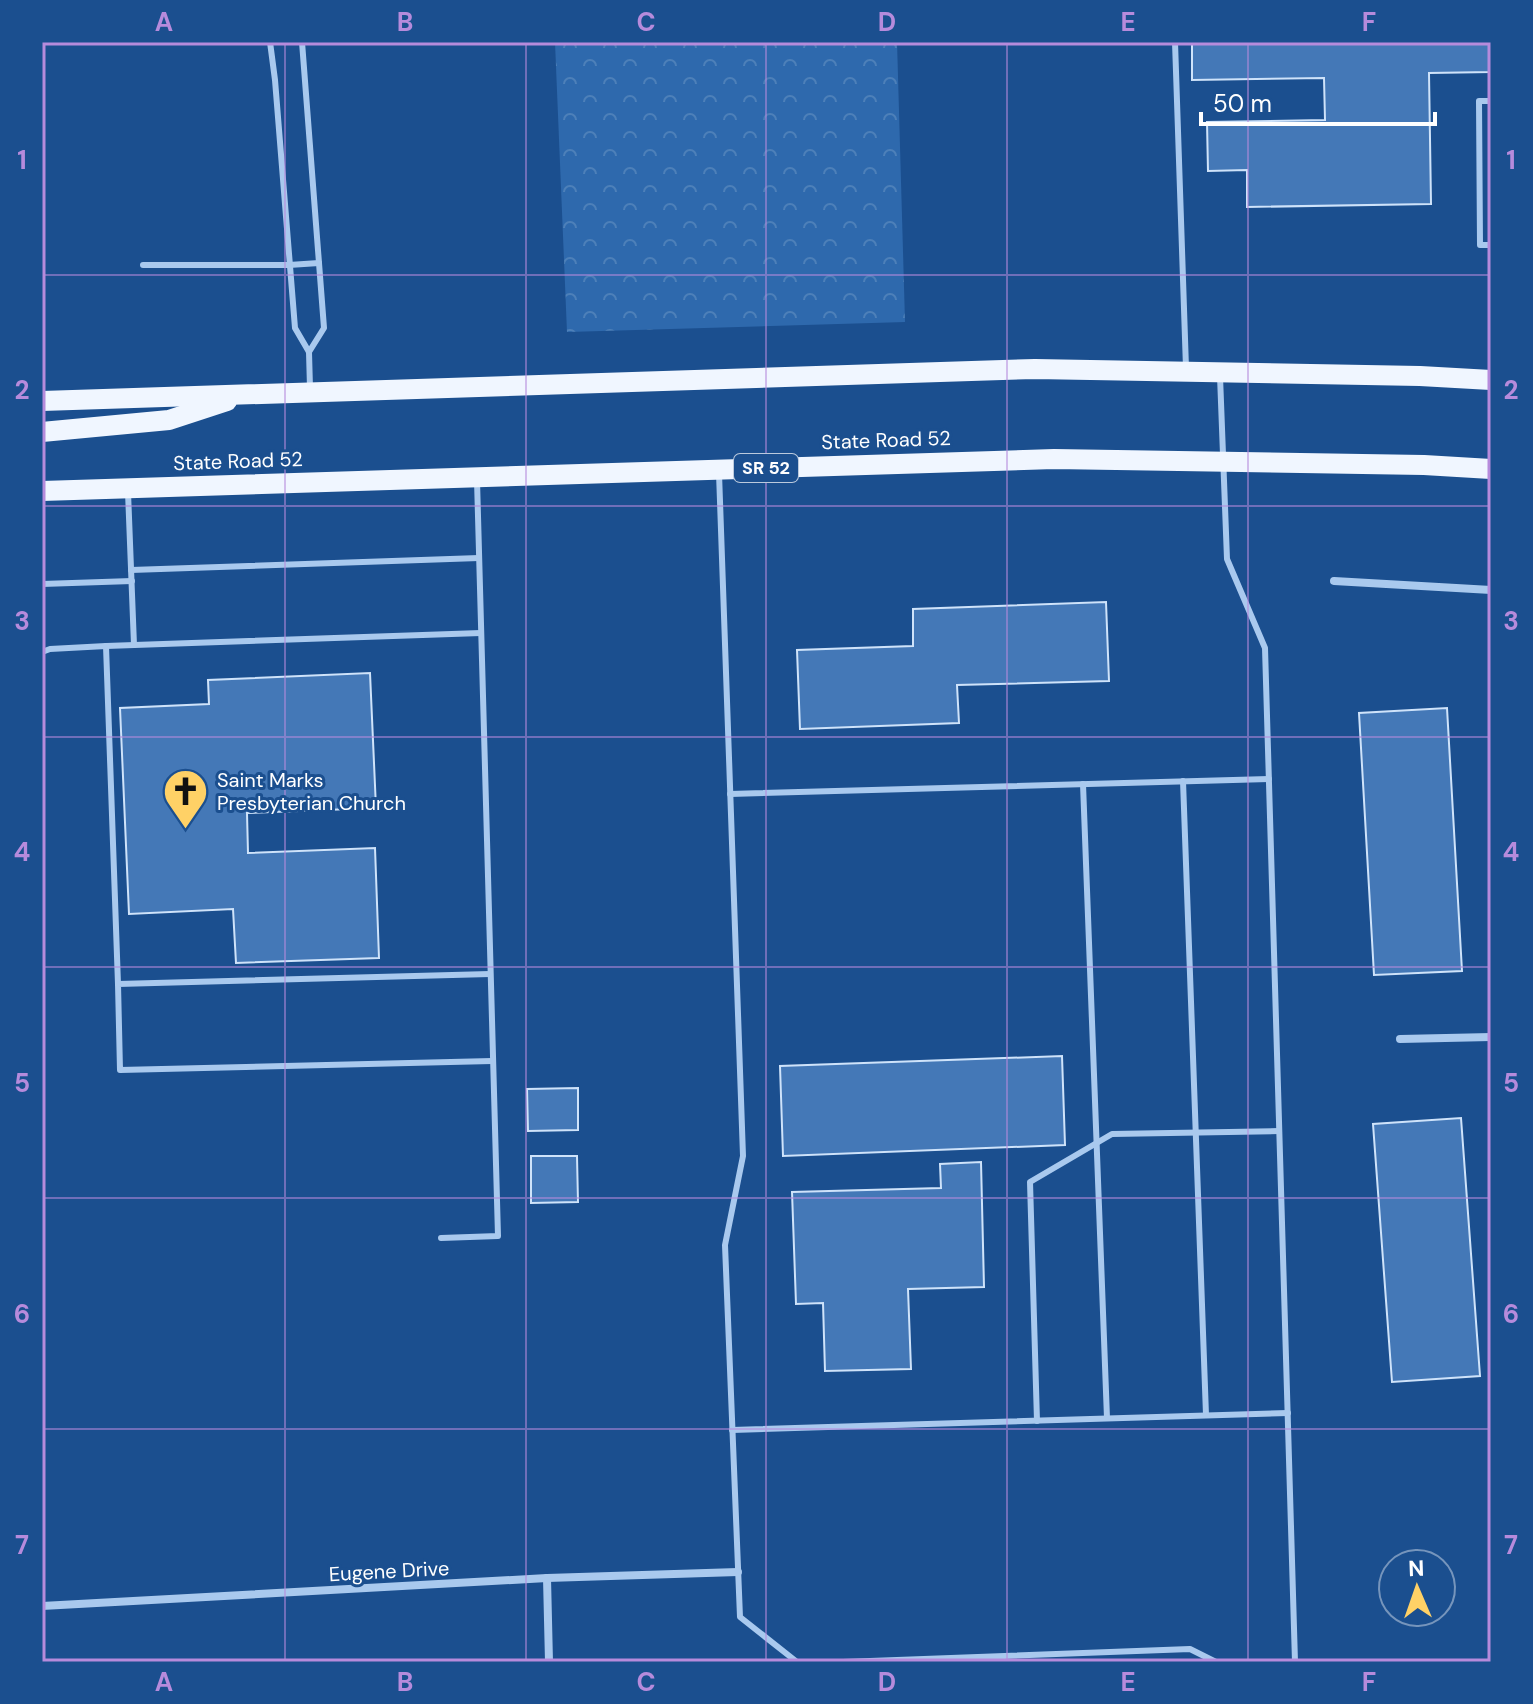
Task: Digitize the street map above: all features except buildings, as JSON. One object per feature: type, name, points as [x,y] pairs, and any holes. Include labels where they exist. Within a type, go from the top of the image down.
[{"type":"main road","points":[[42,401],[1035,369],[1491,380]]},
{"type":"main road","points":[[42,432],[169,420],[250,394]]},
{"type":"main road","name":"State Road 52","points":[[42,491],[1054,459],[1424,465],[1491,469]]},
{"type":"street","points":[[1334,581],[1491,590]]},
{"type":"street","points":[[1400,1039],[1491,1037]]},
{"type":"street","name":"Eugene Drive","points":[[42,1606],[547,1578],[738,1572]]},
{"type":"street","points":[[547,1578],[549,1662]]},
{"type":"lane","points":[[270,42],[295,328],[309,352],[311,392]]},
{"type":"lane","points":[[302,42],[324,328],[309,352]]},
{"type":"lane","points":[[1175,42],[1186,372]]},
{"type":"lane","points":[[1491,101],[1479,101],[1480,245],[1491,245]]},
{"type":"lane","points":[[143,265],[319,263]]},
{"type":"lane","points":[[1220,373],[1227,559],[1265,648],[1295,1662]]},
{"type":"lane","points":[[719,470],[743,1156],[725,1245],[740,1617],[797,1662]]},
{"type":"lane","points":[[441,1238],[498,1236],[477,478]]},
{"type":"lane","points":[[128,489],[134,645]]},
{"type":"lane","points":[[131,570],[479,558]]},
{"type":"lane","points":[[42,584],[132,581]]},
{"type":"lane","points":[[42,652],[106,646],[481,633]]},
{"type":"lane","points":[[106,646],[120,1070],[492,1061]]},
{"type":"lane","points":[[730,794],[1269,779]]},
{"type":"lane","points":[[1183,781],[1206,1415]]},
{"type":"lane","points":[[1083,784],[1107,1418]]},
{"type":"lane","points":[[118,984],[490,974]]},
{"type":"lane","points":[[1037,1421],[1030,1182],[1112,1134],[1279,1131]]},
{"type":"lane","points":[[732,1430],[1288,1413]]},
{"type":"lane","points":[[843,1662],[1190,1649],[1216,1662]]},
{"type":"green space","points":[[555,42],[897,42],[905,322],[567,332]]},
{"type":"place","name":"Saint Marks Presbyterian Church","points":[[186,831]]}]
